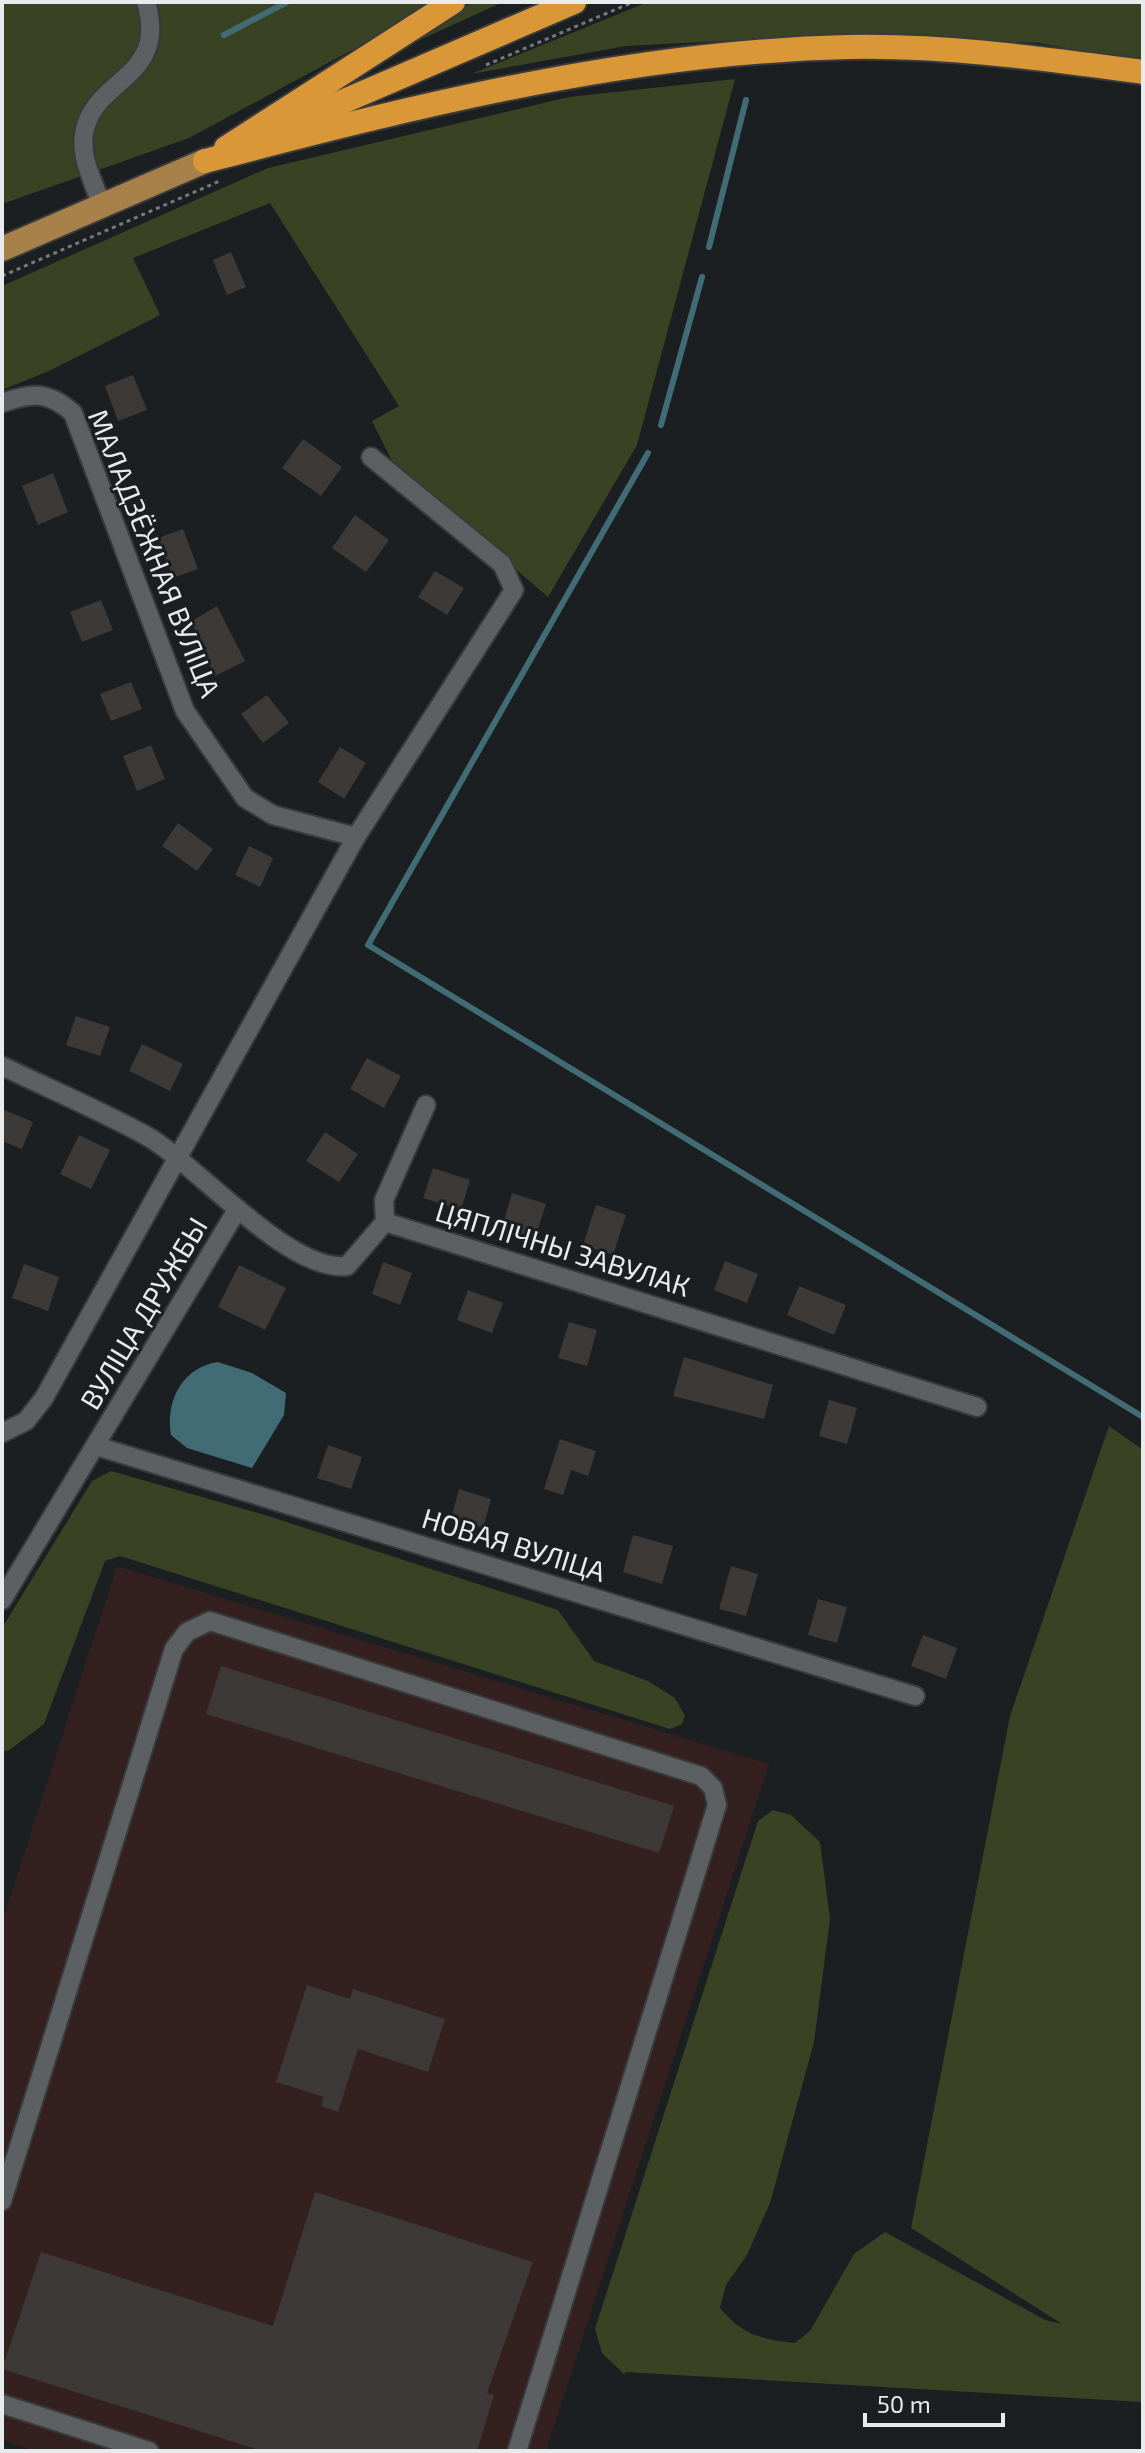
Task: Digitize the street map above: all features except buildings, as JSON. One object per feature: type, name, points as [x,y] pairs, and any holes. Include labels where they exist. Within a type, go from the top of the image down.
[{"type":"highway","points":[[205,161],[453,2]]},
{"type":"highway","points":[[205,161],[574,2]]},
{"type":"highway","points":[[205,161],[479,92],[538,80],[696,58],[847,47],[929,48],[1006,54],[1143,72]]},
{"type":"main road","points":[[2,249],[205,161]]},
{"type":"street","points":[[102,206],[84,155],[84,135],[90,114],[100,100],[130,76],[144,59],[150,35],[146,2]]},
{"type":"street","name":"МАЛАДЗЁЖНАЯ ВУЛІЦА","points":[[2,403],[38,393],[50,396],[73,413],[185,711],[245,798],[273,815],[356,837]]},
{"type":"street","points":[[2,1433],[26,1421],[44,1398],[356,837],[514,590],[502,564],[371,457]]},
{"type":"street","points":[[2,1066],[148,1137],[237,1210],[326,1266],[347,1266],[356,1260],[373,1232],[385,1222],[384,1200],[426,1105]]},
{"type":"street","name":"ВУЛІЦА ДРУЖБЫ","points":[[2,1600],[237,1210]]},
{"type":"street","name":"ЦЯПЛІЧНЫ ЗАВУЛАК","points":[[385,1222],[977,1407]]},
{"type":"street","name":"НОВАЯ ВУЛІЦА","points":[[96,1446],[915,1696]]},
{"type":"street","points":[[2,2201],[174,1649],[187,1632],[210,1621],[701,1776],[713,1788],[717,1805],[517,2451]]},
{"type":"street","points":[[2,2404],[149,2451]]},
{"type":"shaded area","points":[[117,1566],[769,1764],[546,2451],[35,2451],[2,2440],[2,1922]]},
{"type":"green space","points":[[2,2],[430,2],[365,43],[189,138],[2,204]]},
{"type":"green space","points":[[472,2],[503,2],[413,43]]},
{"type":"green space","points":[[648,2],[1143,2],[1143,61],[1038,43],[899,37],[776,38],[626,46],[471,74]]},
{"type":"green space","points":[[735,79],[637,445],[548,597],[393,463],[372,421],[399,406],[270,203],[133,258],[160,315],[49,371],[2,390],[2,286],[268,168],[569,97]]},
{"type":"green space","points":[[1109,1426],[1143,1450],[1143,2402],[625,2372],[625,2375],[602,2353],[595,2329],[758,1821],[773,1810],[791,1815],[820,1842],[830,1919],[814,2042],[770,2203],[747,2255],[726,2285],[720,2308],[744,2330],[772,2340],[795,2343],[810,2331],[854,2254],[885,2232],[1045,2320],[1062,2324],[911,2228],[1010,1716]]},
{"type":"green space","points":[[111,1471],[268,1516],[558,1610],[594,1661],[648,1681],[675,1698],[685,1716],[682,1724],[670,1729],[120,1556],[105,1561],[44,1724],[8,1751],[2,1751],[2,1628],[92,1481]]},
{"type":"water","points":[[218,1362],[252,1373],[286,1393],[284,1415],[252,1468],[187,1448],[171,1435],[171,1410],[179,1388],[195,1371]]},
{"type":"waterway","points":[[224,35],[287,2]]},
{"type":"waterway","points":[[709,247],[746,100]]},
{"type":"waterway","points":[[661,425],[702,277]]},
{"type":"waterway","points":[[648,453],[368,945],[1143,1417]]}]
